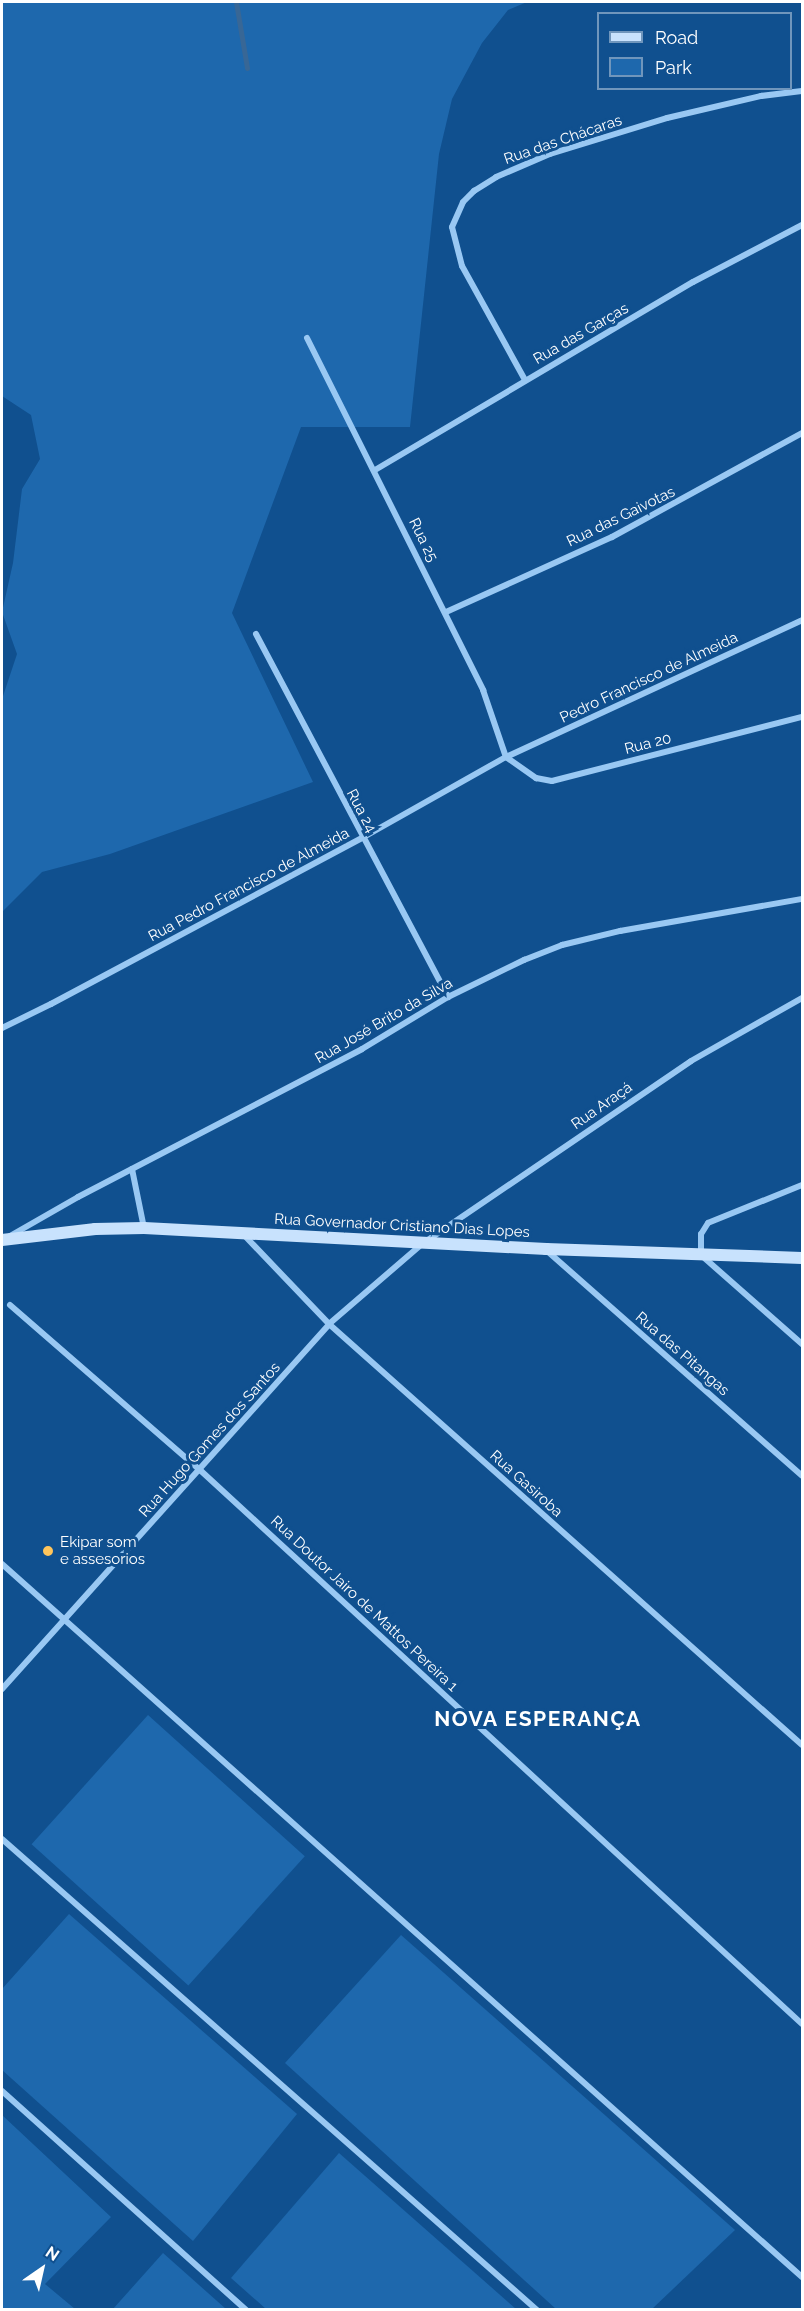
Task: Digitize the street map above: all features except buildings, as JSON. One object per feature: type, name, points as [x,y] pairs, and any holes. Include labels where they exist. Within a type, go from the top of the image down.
[{"type":"street","name":"Rua das Chácaras","points":[[525,380],[462,266],[452,227],[463,202],[474,191],[496,177],[550,154],[667,118],[761,96],[802,91]]},
{"type":"street","name":"Rua das Garças","points":[[375,470],[693,282],[802,225]]},
{"type":"street","name":"Rua 25","points":[[308,338],[483,690],[506,757]]},
{"type":"street","name":"Rua das Gaivotas","points":[[446,612],[612,537],[802,433]]},
{"type":"street","name":"Pedro Francisco de Almeida","points":[[506,757],[802,620]]},
{"type":"street","name":"Rua 24","points":[[256,634],[448,997]]},
{"type":"street","name":"Rua 20","points":[[506,757],[536,778],[552,781],[740,735],[802,717]]},
{"type":"street","name":"Rua Pedro Francisco de Almeida","points":[[2,1028],[362,838],[506,757]]},
{"type":"street","name":"Rua José Brito da Silva","points":[[3,1239],[362,1049],[448,997],[524,960],[562,945],[620,932],[802,899]]},
{"type":"street","name":"Rua Araçá","points":[[422,1244],[691,1061],[802,998]]},
{"type":"street","points":[[132,1170],[144,1228]]},
{"type":"street","points":[[802,1185],[708,1223],[701,1234],[701,1255],[802,1344]]},
{"type":"street","name":"Rua Governador Cristiano Dias Lopes","points":[[3,1239],[95,1229],[144,1228],[422,1244],[802,1258]]},
{"type":"street","name":"Rua Gasiroba","points":[[242,1232],[329,1324],[802,1745]]},
{"type":"street","name":"Rua Hugo Gomes dos Santos","points":[[2,1689],[329,1324],[422,1244]]},
{"type":"street","name":"Rua das Pitangas","points":[[546,1249],[802,1476]]},
{"type":"street","name":"Rua Doutor Jairo de Mattos Pereira 1","points":[[10,1305],[200,1470],[802,2024]]},
{"type":"street","points":[[2,1564],[802,2277]]},
{"type":"street","points":[[2,1839],[537,2310]]},
{"type":"street","points":[[2,2091],[246,2310]]},
{"type":"green space","points":[[2,2],[527,2],[508,10],[482,43],[452,99],[439,154],[410,427],[301,427],[232,613],[313,782],[110,854],[42,872],[2,912],[2,699],[17,654],[2,612],[13,563],[22,489],[40,459],[31,415],[2,396]]},
{"type":"green space","points":[[148,1715],[305,1856],[188,1985],[32,1844]]},
{"type":"green space","points":[[69,1914],[297,2114],[193,2241],[2,2070],[2,1989]]},
{"type":"green space","points":[[401,1935],[735,2230],[652,2309],[556,2309],[285,2063]]},
{"type":"green space","points":[[2,2115],[111,2217],[45,2284],[75,2309],[2,2309]]},
{"type":"green space","points":[[339,2153],[516,2309],[266,2309],[231,2278]]},
{"type":"green space","points":[[163,2253],[226,2309],[113,2309]]},
{"type":"waterway","points":[[236,2],[247,68]]},
{"type":"place","name":"Ekipar som e assesorios","points":[[48,1551]]},
{"type":"district","name":"NOVA ESPERANÇA","points":[[538,1719]]}]
